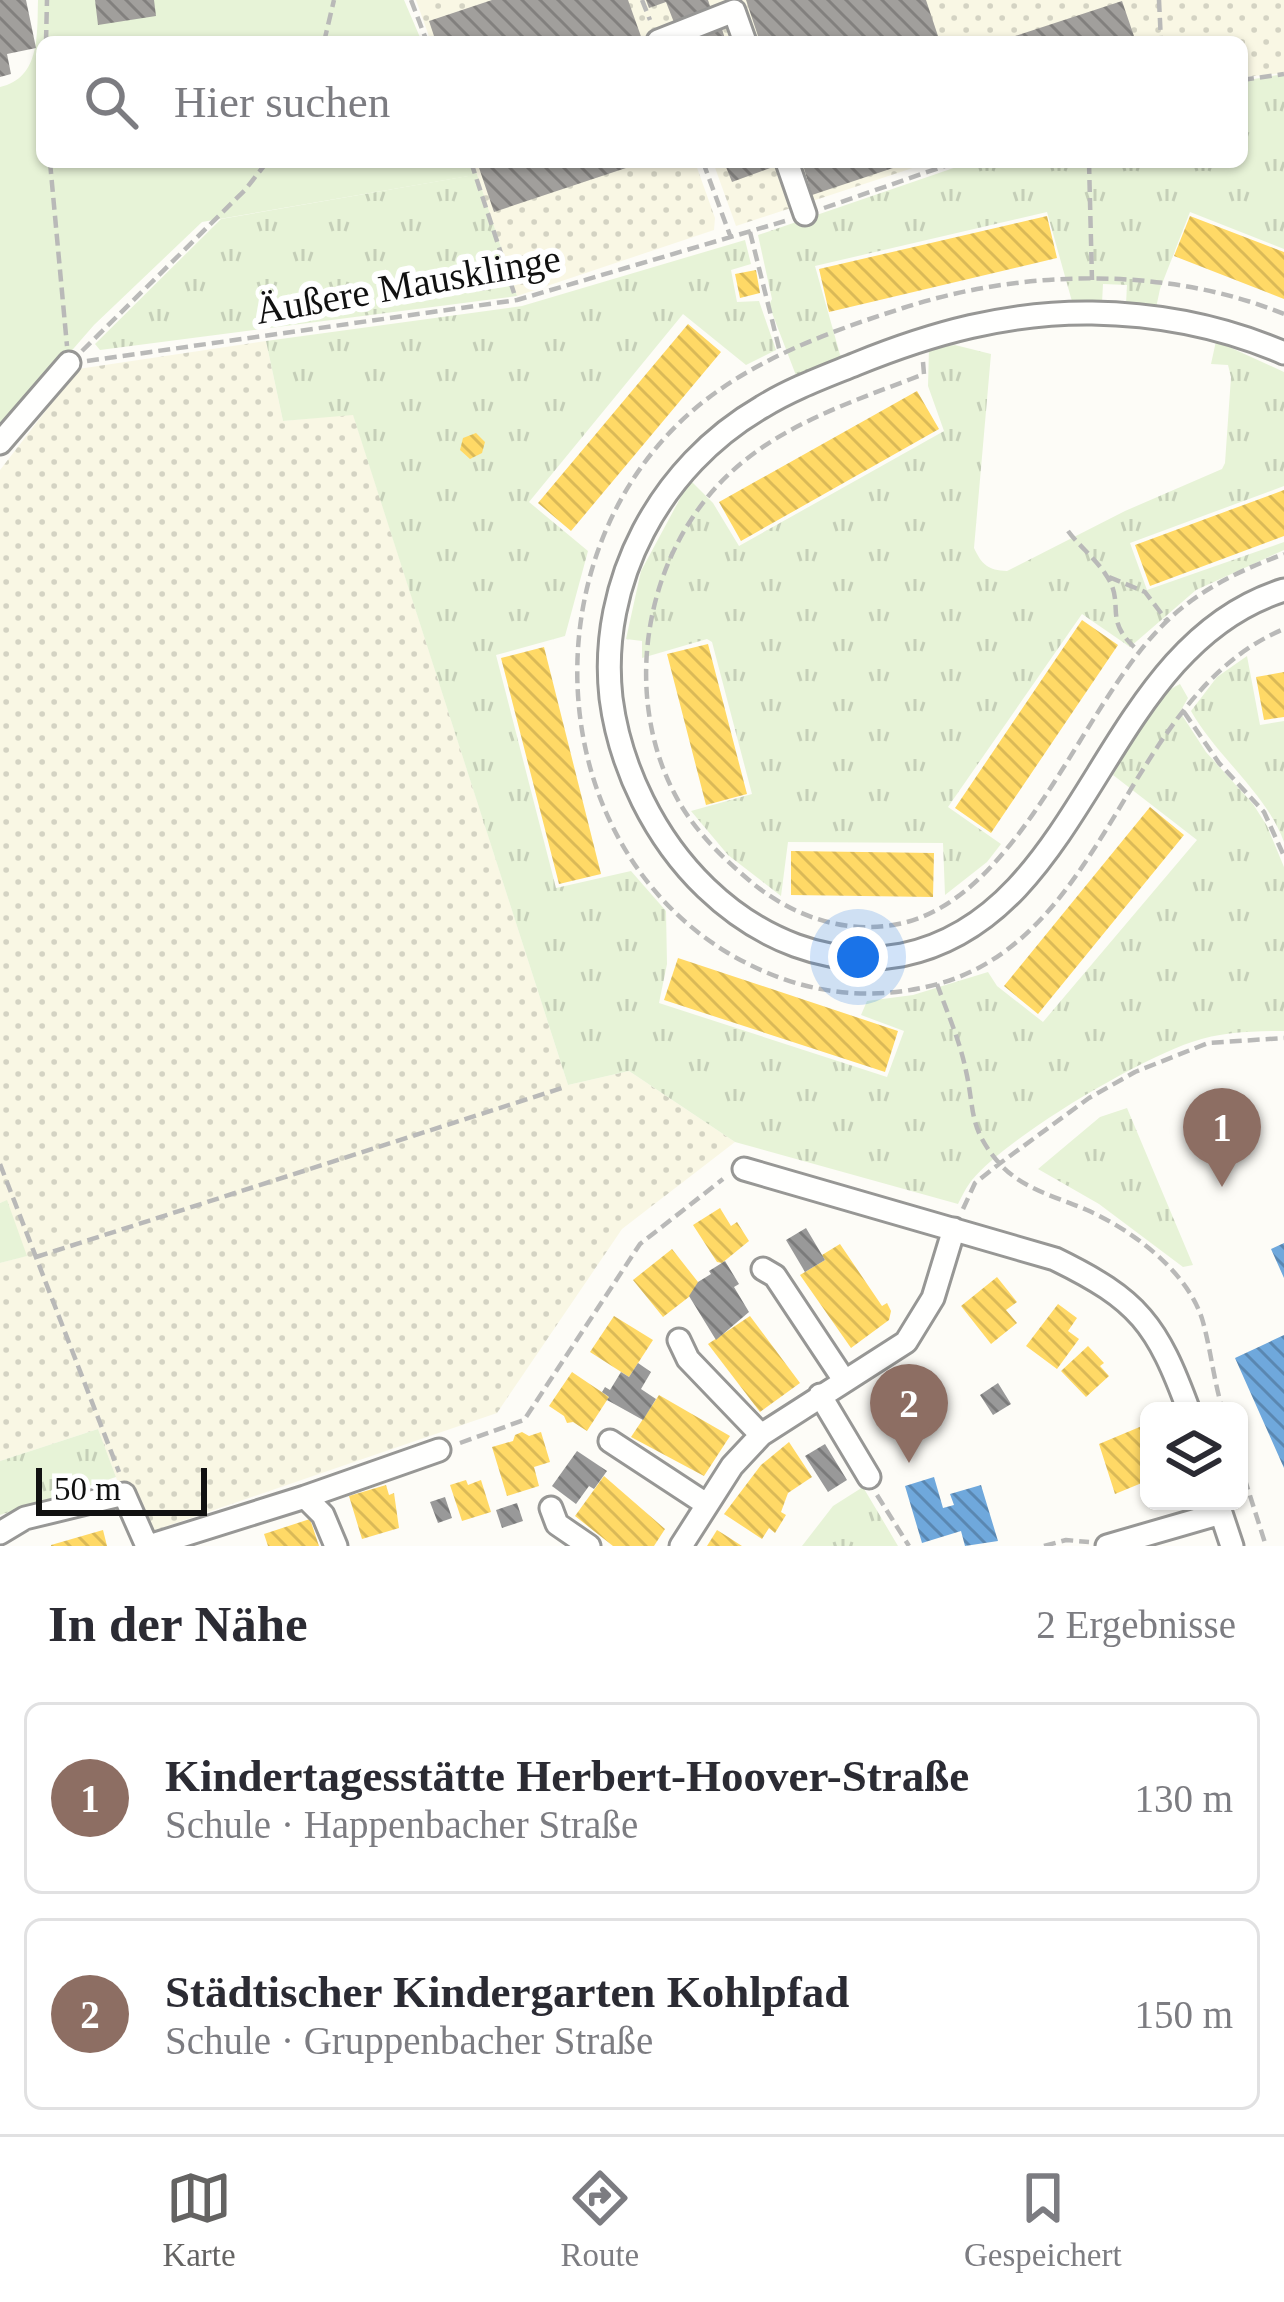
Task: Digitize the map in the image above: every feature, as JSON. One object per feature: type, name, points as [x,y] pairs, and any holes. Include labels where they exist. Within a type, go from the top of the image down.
[{"type":"street","points":[[668,36],[734,11],[743,36]]},
{"type":"street","points":[[789,168],[805,214]]},
{"type":"street","points":[[1284,352],[1171,320],[1090,313],[993,320],[921,338],[789,393],[738,422],[702,454],[664,498],[635,545],[608,640],[613,712],[642,798],[670,849],[742,919],[786,942],[848,957],[906,954],[964,931],[1001,902],[1042,855],[1178,656],[1226,616],[1284,590]]},
{"type":"street","points":[[0,442],[69,363]]},
{"type":"street","points":[[744,1169],[1054,1259],[1097,1280],[1146,1319],[1186,1402]]},
{"type":"street","points":[[681,1546],[706,1504],[760,1435],[906,1342],[933,1298],[954,1229]]},
{"type":"street","points":[[763,1269],[775,1276],[844,1381]]},
{"type":"street","points":[[679,1340],[688,1359],[760,1435]]},
{"type":"street","points":[[820,1395],[869,1477]]},
{"type":"street","points":[[610,1442],[706,1504]]},
{"type":"street","points":[[0,1533],[25,1518],[124,1494],[148,1546],[439,1450]]},
{"type":"street","points":[[305,1496],[323,1514],[336,1546]]},
{"type":"street","points":[[551,1508],[557,1524],[589,1546]]},
{"type":"street","points":[[1107,1546],[1210,1510]]},
{"type":"street","points":[[1220,1510],[1232,1546]]},
{"type":"path","points":[[46,36],[47,0]]},
{"type":"path","points":[[325,36],[334,0]]},
{"type":"path","points":[[410,0],[425,36]]},
{"type":"path","points":[[1159,0],[1161,36]]},
{"type":"path","points":[[1248,79],[1284,74]]},
{"type":"path","points":[[51,168],[69,363]]},
{"type":"path","points":[[69,363],[262,168]]},
{"type":"path","points":[[473,168],[517,300]]},
{"type":"path","points":[[705,168],[731,238]]},
{"type":"path","name":"Äußere Mausklinge","points":[[69,363],[517,300],[731,238],[939,168]]},
{"type":"path","points":[[1089,168],[1092,280]]},
{"type":"path","points":[[750,232],[781,354]]},
{"type":"path","points":[[1284,314],[1224,295],[1092,280],[1006,284],[879,316],[781,354],[729,384],[676,426],[634,476],[617,506],[594,561],[579,617],[578,720],[599,798],[632,862],[659,897],[718,947],[779,980],[832,992],[886,994],[937,984],[992,962],[1043,917],[1207,682],[1227,663],[1284,629]]},
{"type":"path","points":[[921,338],[924,374],[811,418],[740,463],[706,499],[672,553],[652,613],[645,665],[661,761],[694,825],[778,902],[816,919],[871,927],[919,918],[956,898],[992,867],[1139,652],[1167,621],[1210,587],[1284,554]]},
{"type":"path","points":[[1067,531],[1108,577],[1145,592],[1167,621]]},
{"type":"path","points":[[1108,577],[1115,623],[1122,638],[1139,652]]},
{"type":"path","points":[[1184,712],[1219,764],[1264,812],[1284,856]]},
{"type":"path","points":[[937,984],[966,1068],[970,1113],[999,1164],[1033,1187],[1112,1222],[1151,1250],[1185,1287],[1202,1318],[1221,1402]]},
{"type":"path","points":[[954,1229],[975,1183],[1089,1098],[1168,1057],[1208,1043],[1284,1038]]},
{"type":"path","points":[[36,1258],[562,1088]]},
{"type":"path","points":[[0,1164],[124,1494]]},
{"type":"path","points":[[439,1450],[524,1420],[640,1244],[722,1179],[744,1169]]},
{"type":"path","points":[[869,1477],[909,1546]]},
{"type":"path","points":[[1248,1489],[1266,1546]]},
{"type":"path","points":[[1044,1546],[1078,1540],[1107,1546]]},
{"type":"shaded area","points":[[416,0],[1284,0],[1284,73],[1248,76],[1248,36],[429,36]]},
{"type":"shaded area","points":[[475,168],[697,168],[715,218],[714,230],[517,296]]},
{"type":"shaded area","points":[[715,168],[913,168],[736,226]]},
{"type":"shaded area","points":[[266,341],[283,421],[353,414],[568,1085],[629,1071],[735,1142],[622,1229],[497,1413],[138,1536],[98,1429],[0,1461],[0,1263],[26,1256],[6,1201],[0,1203],[0,470],[78,369]]},
{"type":"green space","points":[[38,0],[404,0],[419,36],[36,36]]},
{"type":"green space","points":[[36,40],[36,168],[466,168],[469,176],[202,222],[94,325],[0,433],[0,87],[23,74]]},
{"type":"green space","points":[[1284,74],[1284,249],[1190,212],[1156,308],[1126,304],[1127,285],[1103,284],[1102,303],[1073,305],[1047,212],[815,266],[841,358],[797,378],[769,305],[772,299],[758,235],[953,168],[1248,168],[1248,80]]},
{"type":"green space","points":[[466,168],[475,168],[517,296],[100,350],[95,344],[221,219],[468,176]]},
{"type":"green space","points":[[745,240],[751,264],[731,270],[737,302],[759,301],[776,350],[746,365],[683,314],[529,502],[588,551],[565,636],[496,655],[556,888],[631,871],[666,911],[667,964],[659,1003],[887,1077],[904,1031],[861,1015],[867,1001],[913,995],[988,972],[997,986],[1043,1022],[1197,840],[1113,775],[1149,712],[1180,684],[1188,698],[1180,712],[1206,752],[1253,804],[1284,867],[1284,1031],[1203,1039],[1140,1065],[1014,1142],[972,1180],[958,1204],[735,1142],[629,1071],[568,1085],[353,415],[283,421],[266,341],[522,306]]},
{"type":"green space","points":[[1216,341],[1284,372],[1284,486],[1130,543],[1147,590],[1284,542],[1284,550],[1196,590],[1130,647],[1082,614],[948,807],[1001,844],[987,862],[945,895],[943,843],[788,842],[781,896],[728,855],[691,811],[752,794],[712,642],[707,639],[642,658],[642,641],[626,639],[641,571],[690,480],[713,503],[739,546],[944,431],[928,386],[929,348],[955,345],[991,354],[974,548],[986,565],[1007,571],[1125,511],[1222,469],[1231,377],[1228,365],[1211,364]]},
{"type":"green space","points":[[1247,656],[1260,725],[1284,721],[1284,842],[1266,808],[1191,711],[1217,677]]},
{"type":"green space","points":[[1127,1108],[1193,1265],[1183,1267],[1099,1204],[1038,1169],[1100,1117]]},
{"type":"green space","points":[[7,1200],[27,1256],[0,1263],[0,1203]]},
{"type":"green space","points":[[98,1429],[116,1477],[0,1515],[0,1461]]},
{"type":"green space","points":[[863,1487],[898,1546],[802,1546],[833,1506]]},
{"type":"building: Wohnen","points":[[1047,216],[1057,258],[829,312],[819,269]]},
{"type":"building: Wohnen","points":[[1190,216],[1284,252],[1284,299],[1174,256]]},
{"type":"building: Wohnen","points":[[756,270],[760,293],[740,298],[735,274]]},
{"type":"building: Wohnen","points":[[688,324],[721,352],[571,531],[538,503]]},
{"type":"building: Wohnen","points":[[917,391],[939,429],[741,541],[719,502]]},
{"type":"building: Wohnen","points":[[476,433],[485,442],[482,453],[470,459],[460,450],[463,438]]},
{"type":"building: Wohnen","points":[[1284,490],[1284,536],[1150,586],[1135,545]]},
{"type":"building: Wohnen","points":[[1082,620],[1118,645],[991,833],[955,808]]},
{"type":"building: Wohnen","points":[[708,644],[747,794],[706,805],[667,654]]},
{"type":"building: Wohnen","points":[[544,647],[601,874],[559,884],[501,658]]},
{"type":"building: Wohnen","points":[[1284,672],[1284,717],[1264,720],[1256,677]]},
{"type":"building: Wohnen","points":[[1150,807],[1184,835],[1038,1014],[1004,986]]},
{"type":"building: Wohnen","points":[[791,851],[934,853],[933,897],[791,895]]},
{"type":"building: Wohnen","points":[[678,958],[898,1031],[885,1072],[664,1000]]},
{"type":"building: Wohnen","points":[[720,1208],[731,1226],[737,1222],[749,1241],[722,1263],[693,1225]]},
{"type":"building: Wohnen","points":[[840,1244],[882,1306],[887,1303],[891,1311],[889,1320],[851,1348],[800,1275]]},
{"type":"building: Wohnen","points":[[672,1249],[698,1282],[694,1293],[663,1317],[633,1280]]},
{"type":"building: Wohnen","points":[[997,1277],[1017,1302],[1006,1310],[1017,1323],[991,1344],[961,1306]]},
{"type":"building: Wohnen","points":[[1058,1304],[1077,1318],[1068,1331],[1079,1339],[1057,1369],[1026,1346]]},
{"type":"building: Wohnen","points":[[614,1316],[653,1340],[629,1377],[590,1352]]},
{"type":"building: Wohnen","points":[[750,1316],[800,1383],[760,1412],[708,1344]]},
{"type":"building: Wohnen","points":[[1088,1346],[1109,1376],[1086,1397],[1061,1371]]},
{"type":"building: Wohnen","points":[[572,1372],[609,1397],[587,1431],[567,1423],[549,1406]]},
{"type":"building: Wohnen","points":[[659,1395],[730,1436],[704,1476],[631,1437]]},
{"type":"building: Wohnen","points":[[1140,1427],[1140,1484],[1115,1494],[1099,1444]]},
{"type":"building: Wohnen","points":[[522,1432],[529,1436],[541,1432],[550,1462],[534,1467],[539,1486],[507,1496],[492,1447],[513,1441]]},
{"type":"building: Wohnen","points":[[789,1442],[812,1477],[788,1493],[781,1512],[786,1515],[775,1533],[769,1528],[762,1539],[724,1514],[761,1465]]},
{"type":"building: Wohnen","points":[[604,1476],[665,1529],[654,1546],[613,1546],[575,1516]]},
{"type":"building: Wohnen","points":[[466,1480],[468,1485],[481,1480],[491,1512],[462,1521],[450,1485]]},
{"type":"building: Wohnen","points":[[386,1485],[389,1495],[394,1493],[399,1528],[362,1539],[349,1496]]},
{"type":"building: Wohnen","points":[[310,1519],[319,1546],[268,1546],[264,1534]]},
{"type":"building: Wohnen","points":[[103,1530],[107,1546],[51,1546],[51,1545]]},
{"type":"building: Wohnen","points":[[717,1530],[725,1535],[742,1546],[707,1546]]},
{"type":"building: Schulen","points":[[1284,1243],[1284,1278],[1271,1249]]},
{"type":"building: Schulen","points":[[1284,1335],[1284,1468],[1235,1358]]},
{"type":"building: Schulen","points":[[934,1477],[943,1508],[954,1505],[950,1494],[981,1485],[998,1541],[965,1546],[961,1531],[922,1543],[905,1486]]},
{"type":"building: Industrie","points":[[806,1228],[825,1260],[805,1272],[786,1240]]},
{"type":"building: Industrie","points":[[725,1261],[749,1312],[716,1340],[689,1296],[709,1271]]},
{"type":"building: Industrie","points":[[638,1363],[651,1372],[641,1389],[656,1399],[643,1420],[607,1400],[602,1392],[605,1387],[610,1390],[621,1372],[629,1377]]},
{"type":"building: Industrie","points":[[998,1383],[1011,1404],[993,1415],[980,1395]]},
{"type":"building: Industrie","points":[[825,1444],[847,1480],[828,1492],[805,1456]]},
{"type":"building: Industrie","points":[[577,1451],[607,1471],[576,1504],[552,1486]]},
{"type":"building: Industrie","points":[[445,1497],[452,1518],[438,1523],[430,1502]]},
{"type":"building: Industrie","points":[[517,1503],[523,1521],[502,1528],[496,1510]]},
{"type":"building: Sonstige","points":[[0,0],[26,0],[36,48],[7,54],[11,74],[0,77]]},
{"type":"building: Sonstige","points":[[95,0],[154,0],[156,16],[98,25]]},
{"type":"building: Sonstige","points":[[492,0],[628,0],[641,36],[434,36],[429,21]]},
{"type":"building: Sonstige","points":[[646,0],[708,0],[712,12],[675,25],[666,2],[649,8]]},
{"type":"building: Sonstige","points":[[746,0],[926,0],[938,36],[758,36]]},
{"type":"building: Sonstige","points":[[1122,1],[1134,36],[1015,36]]},
{"type":"building: Sonstige","points":[[479,168],[626,168],[494,212]]},
{"type":"building: Sonstige","points":[[726,168],[770,168],[732,182]]},
{"type":"building: Sonstige","points":[[804,168],[893,168],[812,195]]},
{"type":"place","name":"Kindertagesstätte Herbert-Hoover-Straße","points":[[1222,1187]]},
{"type":"place","name":"Städtischer Kindergarten Kohlpfad","points":[[909,1463]]}]
